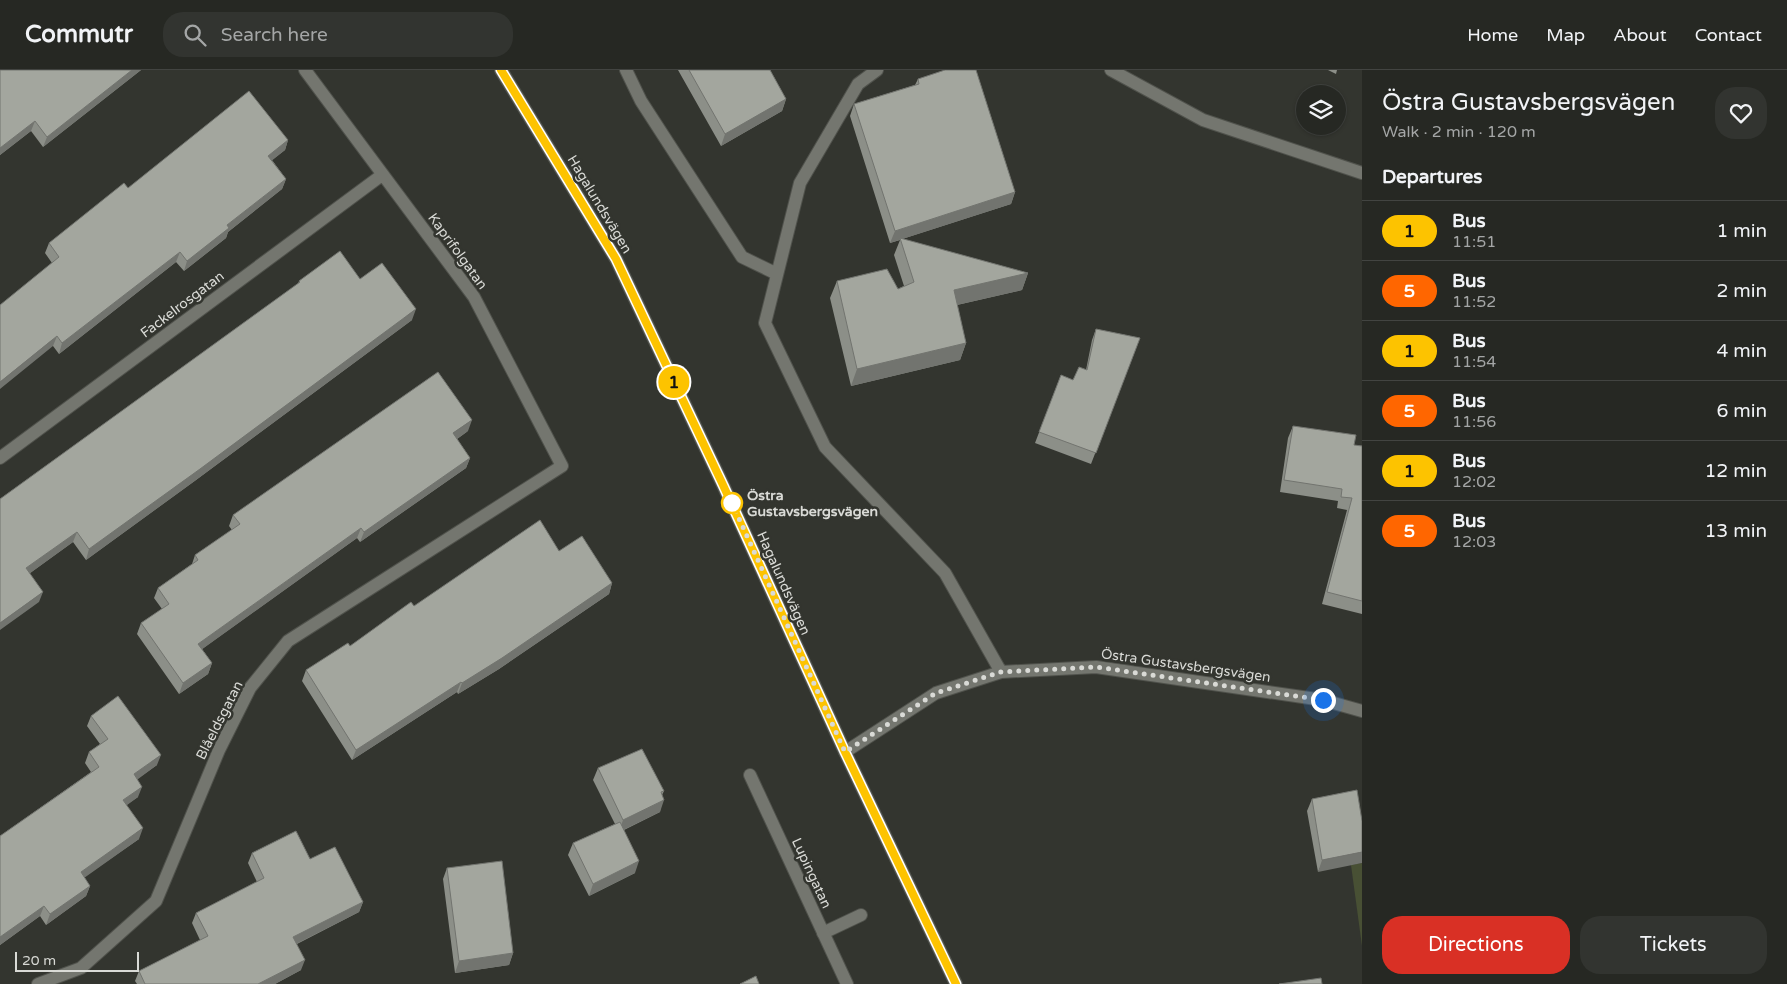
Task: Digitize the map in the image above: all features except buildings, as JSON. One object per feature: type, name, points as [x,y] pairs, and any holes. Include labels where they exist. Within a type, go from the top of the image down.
[{"type":"street","name":"Kaprifolgatan","points":[[305,70],[474,297],[562,466]]},
{"type":"street","name":"Hagalundsvägen","points":[[501,70],[616,259],[723,485],[845,752],[956,984]]},
{"type":"street","points":[[626,70],[641,101],[742,257],[777,274]]},
{"type":"street","points":[[877,70],[858,84],[800,183],[766,323],[825,447],[945,574],[1001,672]]},
{"type":"street","points":[[1111,70],[1203,120],[1362,173]]},
{"type":"street","name":"Fackelrosgatan","points":[[0,458],[382,175]]},
{"type":"street","name":"Blåeldsgatan","points":[[38,984],[82,968],[156,901],[219,750],[250,688],[288,641],[562,466]]},
{"type":"street","name":"Östra Gustavsbergsvägen","points":[[845,752],[936,693],[1001,672],[1096,667],[1323,700],[1362,711]]},
{"type":"street","name":"Lupingatan","points":[[750,775],[847,984]]},
{"type":"street","points":[[823,933],[861,915]]},
{"type":"green space","points":[[1362,863],[1362,946],[1351,865]]},
{"type":"bus line","name":"1","points":[[501,70],[616,259],[723,485],[845,752],[956,984]]},
{"type":"place","name":"Östra Gustavsbergsvägen","points":[[732,503]]},
{"type":"route","points":[[732,503],[845,752],[936,693],[1001,672],[1096,667],[1323,700]]}]
